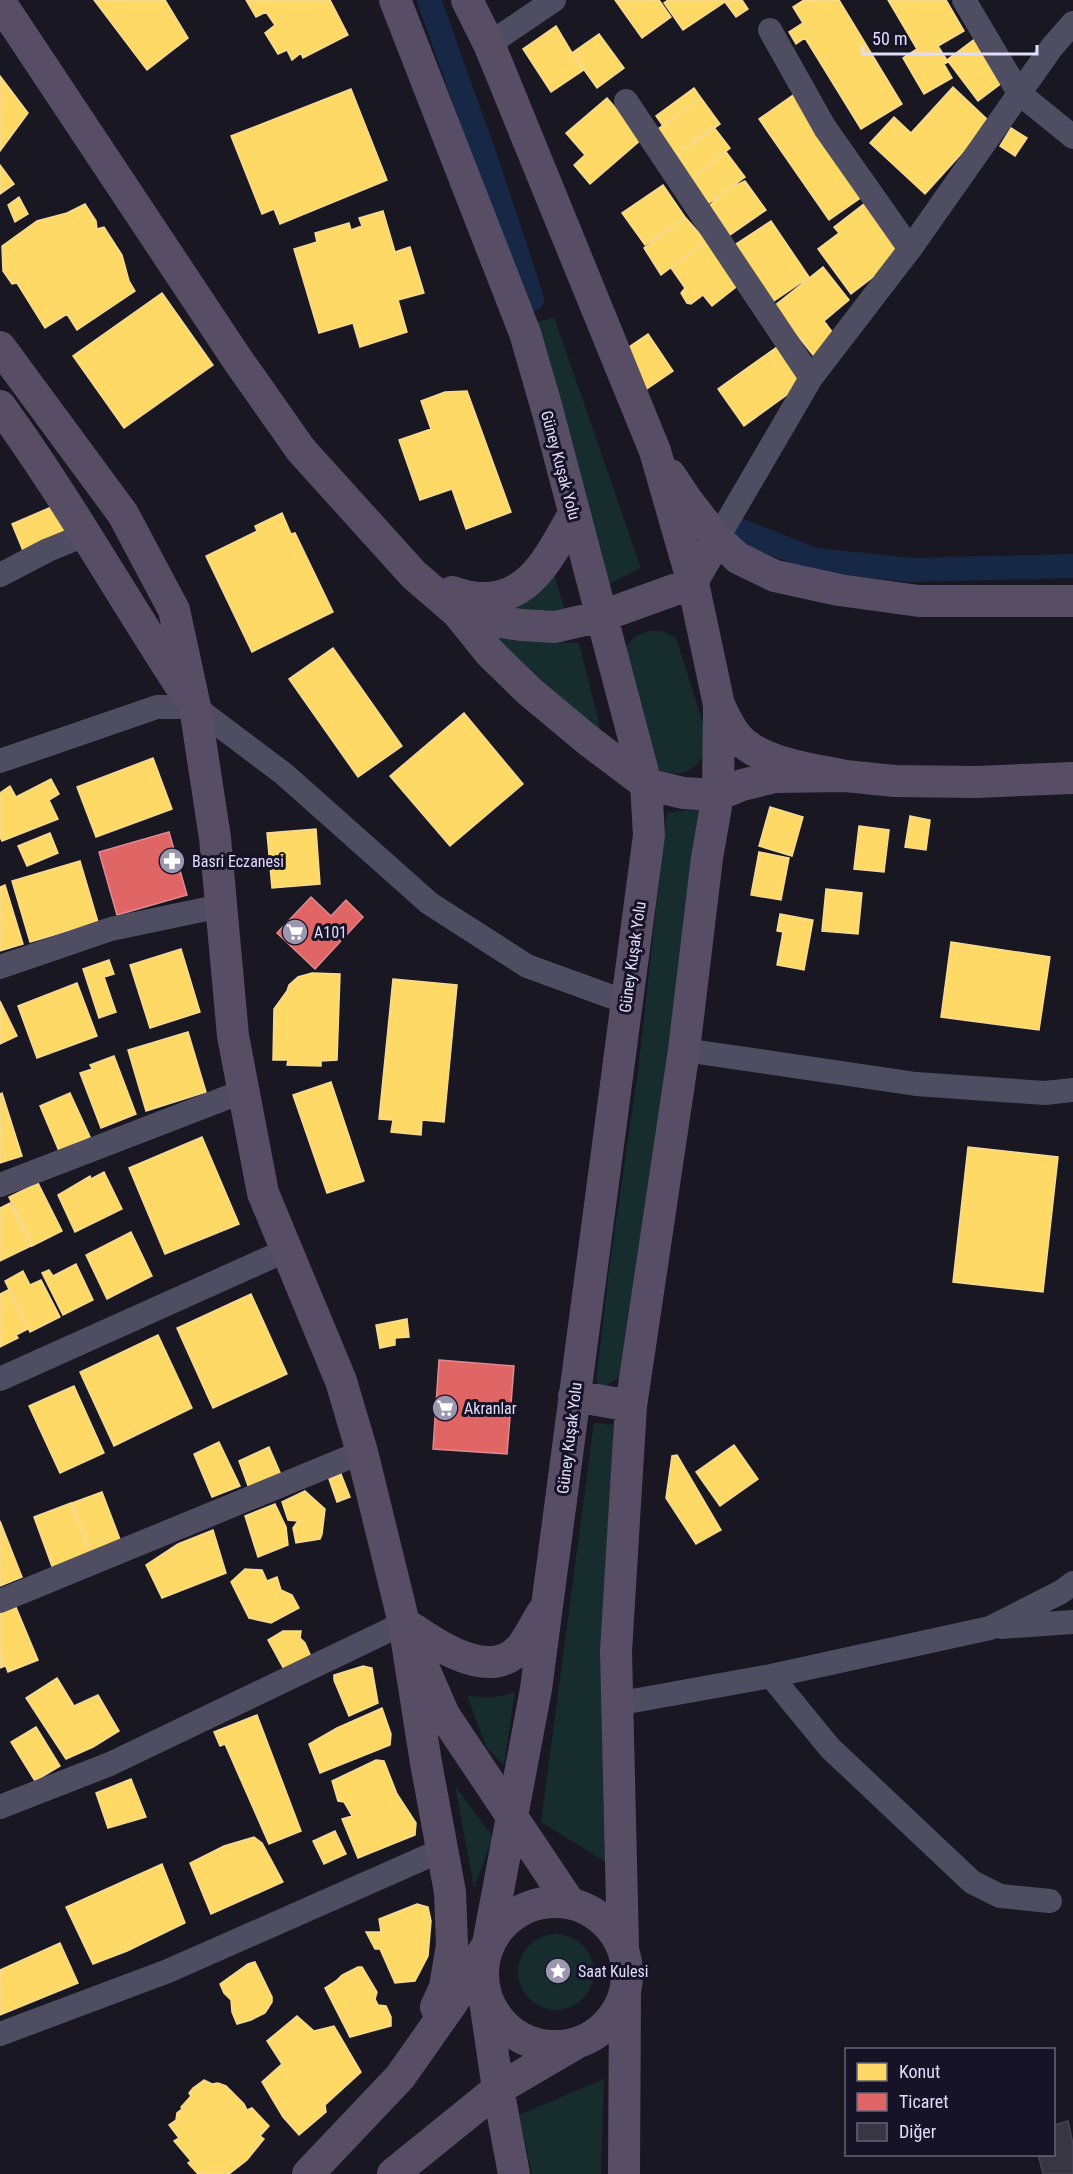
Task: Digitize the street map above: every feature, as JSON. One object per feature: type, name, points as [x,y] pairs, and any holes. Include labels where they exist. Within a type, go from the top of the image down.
[{"type":"main road","name":"Güney Kuşak Yolu","points":[[395,0],[525,333],[646,784],[649,835],[536,1689],[488,1944]]},
{"type":"main road","points":[[467,0],[489,44],[655,451],[693,583],[718,705],[718,795],[707,858],[684,1050],[631,1406],[616,1651],[623,1947],[628,1971],[624,1995],[624,2174]]},
{"type":"main road","points":[[0,2],[237,359],[301,450],[414,575],[457,612],[490,653],[529,691],[589,741],[646,784],[682,793],[718,795],[742,785],[775,777],[845,776],[907,781],[976,782],[1073,778]]},
{"type":"main road","points":[[0,347],[123,514],[174,610],[195,707],[214,838],[233,1036],[263,1193],[341,1381],[362,1452],[404,1623],[450,1892],[451,1935],[446,1987],[400,2077]]},
{"type":"main road","points":[[0,406],[35,454],[137,620],[195,707]]},
{"type":"main road","points":[[655,451],[686,500],[717,539],[738,558],[775,576],[839,590],[919,601],[1073,602]]},
{"type":"main road","points":[[414,575],[445,591],[477,598],[494,598],[515,592],[541,570],[574,514]]},
{"type":"main road","points":[[693,583],[717,539]]},
{"type":"main road","points":[[457,612],[521,625],[555,627],[602,615],[693,583]]},
{"type":"main road","points":[[718,705],[736,736],[757,752],[788,764],[845,776]]},
{"type":"main road","points":[[574,1396],[631,1406]]},
{"type":"main road","points":[[404,1623],[454,1654],[476,1660],[501,1661],[522,1646],[547,1605]]},
{"type":"main road","points":[[404,1623],[444,1715],[569,1902]]},
{"type":"main road","points":[[308,2174],[400,2077],[452,2003],[502,1924],[521,1909],[545,1902],[569,1902],[592,1911],[610,1926],[623,1947]]},
{"type":"main road","points":[[488,1944],[482,1968],[484,1991],[498,2089],[514,2174]]},
{"type":"main road","points":[[484,1991],[494,2013],[509,2031],[530,2043],[553,2047],[576,2044]]},
{"type":"main road","points":[[393,2174],[498,2089],[597,2033],[614,2016],[624,1995]]},
{"type":"street","points":[[489,44],[554,0]]},
{"type":"street","points":[[964,0],[1019,93],[1073,137]]},
{"type":"street","points":[[717,539],[811,378],[910,249],[1052,47],[1073,23]]},
{"type":"street","points":[[770,30],[825,128],[910,249]]},
{"type":"street","points":[[626,101],[811,378]]},
{"type":"street","points":[[0,575],[48,550],[85,535]]},
{"type":"street","points":[[0,761],[157,707],[195,707],[284,774],[429,903],[527,966],[626,1002]]},
{"type":"street","points":[[0,967],[111,929],[221,906]]},
{"type":"street","points":[[684,1050],[916,1084],[1046,1093],[1073,1090]]},
{"type":"street","points":[[0,1185],[244,1091]]},
{"type":"street","points":[[0,1379],[287,1250]]},
{"type":"street","points":[[0,1601],[362,1452]]},
{"type":"street","points":[[990,1628],[1061,1592],[1073,1583]]},
{"type":"street","points":[[616,1704],[771,1676],[990,1628],[1073,1622]]},
{"type":"street","points":[[0,1807],[110,1764],[404,1623]]},
{"type":"street","points":[[771,1676],[830,1748],[972,1882],[1000,1896],[1050,1901]]},
{"type":"street","points":[[0,2034],[168,1971],[442,1850]]},
{"type":"green space","points":[[554,317],[641,568],[603,587],[523,327]]},
{"type":"green space","points":[[554,573],[565,612],[524,614],[502,606]]},
{"type":"green space","points":[[648,631],[662,631],[676,638],[709,742],[700,761],[687,771],[679,773],[661,771],[651,766],[620,653],[633,638]]},
{"type":"green space","points":[[493,633],[536,641],[579,643],[601,731],[532,681]]},
{"type":"green space","points":[[703,808],[624,1375],[607,1385],[600,1386],[596,1381],[609,1270],[638,1071],[667,813]]},
{"type":"green space","points":[[594,1423],[613,1425],[607,1863],[541,1822]]},
{"type":"green space","points":[[515,1692],[504,1765],[486,1747],[467,1695],[491,1697]]},
{"type":"green space","points":[[455,1786],[493,1837],[474,1888]]},
{"type":"green space","points":[[549,1934],[563,1934],[577,1940],[588,1951],[594,1965],[591,1987],[583,1999],[563,2010],[549,2010],[535,2004],[524,1993],[518,1979],[518,1965],[524,1951],[535,1940]]},
{"type":"green space","points":[[604,2079],[601,2174],[532,2174],[519,2115]]},
{"type":"building: Konut","points":[[94,0],[165,0],[188,38],[147,70]]},
{"type":"building: Konut","points":[[246,0],[330,0],[348,35],[303,58],[301,53],[292,60],[287,50],[278,54],[265,33],[275,25],[266,12],[256,17]]},
{"type":"building: Konut","points":[[615,0],[659,0],[671,17],[642,38]]},
{"type":"building: Konut","points":[[668,0],[742,0],[748,9],[736,17],[725,2],[683,30],[664,3]]},
{"type":"building: Konut","points":[[804,0],[839,0],[902,104],[861,129],[805,38],[796,44],[789,32],[803,23],[793,7]]},
{"type":"building: Konut","points":[[888,0],[946,0],[964,31],[938,46],[948,62],[944,64],[952,78],[924,94],[903,58],[917,49]]},
{"type":"building: Konut","points":[[556,26],[572,53],[585,69],[551,92],[523,49]]},
{"type":"building: Konut","points":[[599,34],[624,68],[597,88],[572,53]]},
{"type":"building: Konut","points":[[976,38],[1007,79],[978,101],[947,60]]},
{"type":"building: Konut","points":[[0,76],[28,113],[0,151]]},
{"type":"building: Konut","points":[[953,87],[990,122],[925,194],[870,143],[894,117],[911,133]]},
{"type":"building: Konut","points":[[694,88],[701,98],[663,126],[656,116]]},
{"type":"building: Konut","points":[[351,89],[387,180],[280,224],[274,209],[262,214],[231,136]]},
{"type":"building: Konut","points":[[796,93],[866,194],[829,220],[759,119]]},
{"type":"building: Konut","points":[[607,98],[642,139],[590,184],[574,165],[585,155],[566,133]]},
{"type":"building: Konut","points":[[701,98],[720,124],[676,155],[658,129]]},
{"type":"building: Konut","points":[[713,126],[730,148],[691,179],[674,157]]},
{"type":"building: Konut","points":[[1011,128],[1027,138],[1015,156],[1000,146]]},
{"type":"building: Konut","points":[[726,152],[745,177],[709,203],[691,179]]},
{"type":"building: Konut","points":[[0,165],[14,184],[0,194]]},
{"type":"building: Konut","points":[[745,181],[766,210],[730,235],[710,205],[726,190]]},
{"type":"building: Konut","points":[[663,185],[685,217],[645,245],[622,213]]},
{"type":"building: Konut","points":[[19,197],[28,214],[15,222],[8,205]]},
{"type":"building: Konut","points":[[869,200],[908,250],[851,294],[818,249],[839,233],[834,227]]},
{"type":"building: Konut","points":[[85,204],[96,221],[97,229],[104,227],[122,255],[129,281],[135,291],[77,330],[67,314],[45,328],[17,283],[12,284],[3,271],[2,246],[37,221],[67,213]]},
{"type":"building: Konut","points":[[383,211],[395,252],[410,247],[424,293],[398,300],[407,332],[360,347],[353,323],[319,333],[294,249],[317,242],[315,233],[349,223],[351,230],[362,226],[359,218]]},
{"type":"building: Konut","points":[[685,217],[706,241],[661,275],[644,248]]},
{"type":"building: Konut","points":[[771,221],[809,277],[768,305],[730,248]]},
{"type":"building: Konut","points":[[708,240],[736,287],[712,306],[703,295],[691,304],[687,303],[681,293],[685,288],[671,268]]},
{"type":"building: Konut","points":[[823,267],[849,300],[824,321],[836,337],[813,355],[774,306]]},
{"type":"building: Konut","points":[[162,293],[213,365],[124,428],[73,356]]},
{"type":"building: Konut","points":[[648,334],[673,371],[629,401],[604,364]]},
{"type":"building: Konut","points":[[777,347],[803,383],[744,426],[718,389]]},
{"type":"building: Konut","points":[[467,391],[511,512],[466,529],[452,489],[420,500],[399,440],[431,429],[421,401],[445,392]]},
{"type":"building: Konut","points":[[56,505],[68,534],[24,553],[12,524]]},
{"type":"building: Konut","points":[[282,513],[291,534],[295,533],[333,612],[252,652],[206,556],[257,531],[255,526]]},
{"type":"building: Konut","points":[[333,648],[402,746],[358,777],[289,679]]},
{"type":"building: Konut","points":[[464,713],[523,784],[450,846],[390,776]]},
{"type":"building: Konut","points":[[153,758],[172,809],[96,837],[77,787]]},
{"type":"building: Konut","points":[[51,779],[59,794],[49,800],[58,819],[2,841],[0,837],[0,793],[10,786],[16,797]]},
{"type":"building: Konut","points":[[770,807],[803,817],[792,856],[759,846]]},
{"type":"building: Konut","points":[[910,816],[930,820],[926,850],[905,847]]},
{"type":"building: Konut","points":[[859,826],[889,830],[884,872],[854,869]]},
{"type":"building: Konut","points":[[316,829],[320,884],[272,888],[267,833]]},
{"type":"building: Konut","points":[[50,833],[58,853],[27,866],[18,846]]},
{"type":"building: Konut","points":[[759,852],[789,858],[781,900],[751,895]]},
{"type":"building: Konut","points":[[80,861],[98,922],[30,942],[12,881]]},
{"type":"building: Konut","points":[[5,885],[23,944],[0,951],[0,887]]},
{"type":"building: Konut","points":[[826,889],[862,893],[858,934],[822,931]]},
{"type":"building: Konut","points":[[780,914],[813,920],[804,970],[777,965],[783,932],[777,931]]},
{"type":"building: Konut","points":[[951,942],[1050,957],[1039,1030],[941,1017]]},
{"type":"building: Konut","points":[[181,949],[200,1012],[150,1028],[130,965]]},
{"type":"building: Konut","points":[[109,960],[114,974],[104,977],[116,1012],[99,1018],[83,969]]},
{"type":"building: Konut","points":[[312,973],[340,974],[337,1060],[321,1061],[321,1066],[287,1065],[288,1060],[273,1060],[274,1009],[289,985],[298,977]]},
{"type":"building: Konut","points":[[393,979],[457,985],[444,1122],[422,1120],[421,1135],[391,1132],[393,1120],[379,1119]]},
{"type":"building: Konut","points":[[77,983],[97,1036],[37,1058],[18,1006]]},
{"type":"building: Konut","points":[[0,1001],[17,1036],[0,1044]]},
{"type":"building: Konut","points":[[188,1032],[206,1092],[146,1111],[128,1050]]},
{"type":"building: Konut","points":[[114,1056],[136,1114],[101,1128],[80,1073],[92,1069],[90,1065]]},
{"type":"building: Konut","points":[[331,1082],[364,1181],[327,1193],[293,1095]]},
{"type":"building: Konut","points":[[2,1093],[22,1156],[0,1163],[0,1094]]},
{"type":"building: Konut","points":[[70,1093],[90,1137],[59,1151],[40,1106]]},
{"type":"building: Konut","points":[[202,1137],[239,1224],[165,1254],[129,1168]]},
{"type":"building: Konut","points":[[968,1147],[1058,1157],[1043,1292],[953,1282]]},
{"type":"building: Konut","points":[[104,1172],[122,1209],[75,1232],[58,1195],[90,1176],[91,1179]]},
{"type":"building: Konut","points":[[38,1183],[62,1231],[32,1246],[9,1197]]},
{"type":"building: Konut","points":[[10,1203],[31,1246],[0,1261],[0,1208]]},
{"type":"building: Konut","points":[[131,1232],[152,1276],[107,1299],[86,1255]]},
{"type":"building: Konut","points":[[76,1264],[93,1300],[63,1315],[42,1273],[49,1270],[53,1276]]},
{"type":"building: Konut","points":[[23,1271],[30,1285],[41,1280],[60,1317],[30,1332],[5,1281]]},
{"type":"building: Konut","points":[[8,1290],[28,1329],[16,1335],[18,1338],[0,1347],[0,1294]]},
{"type":"building: Konut","points":[[251,1294],[287,1374],[213,1408],[177,1328]]},
{"type":"building: Konut","points":[[407,1319],[409,1337],[395,1338],[395,1345],[380,1348],[376,1325]]},
{"type":"building: Konut","points":[[158,1335],[192,1408],[114,1446],[80,1372]]},
{"type":"building: Konut","points":[[74,1386],[104,1453],[60,1473],[29,1406]]},
{"type":"building: Konut","points":[[219,1442],[240,1486],[212,1497],[194,1454]]},
{"type":"building: Konut","points":[[734,1445],[758,1479],[720,1506],[696,1472]]},
{"type":"building: Konut","points":[[269,1447],[282,1477],[250,1491],[239,1461]]},
{"type":"building: Konut","points":[[677,1455],[721,1530],[696,1544],[666,1498],[672,1456]]},
{"type":"building: Konut","points":[[341,1474],[350,1497],[337,1502],[329,1479]]},
{"type":"building: Konut","points":[[305,1491],[325,1509],[322,1534],[320,1539],[296,1543],[293,1528],[298,1521],[288,1520],[282,1502]]},
{"type":"building: Konut","points":[[102,1492],[121,1542],[91,1554],[72,1503]]},
{"type":"building: Konut","points":[[71,1503],[91,1555],[53,1569],[34,1517]]},
{"type":"building: Konut","points":[[275,1504],[286,1527],[288,1545],[258,1557],[245,1516]]},
{"type":"building: Konut","points":[[0,1521],[22,1577],[0,1586]]},
{"type":"building: Konut","points":[[213,1530],[226,1573],[162,1598],[146,1565],[178,1544]]},
{"type":"building: Konut","points":[[245,1569],[262,1570],[267,1581],[277,1577],[281,1590],[292,1595],[299,1608],[271,1623],[249,1618],[231,1582]]},
{"type":"building: Konut","points":[[15,1605],[38,1660],[8,1672],[0,1651],[0,1612]]},
{"type":"building: Konut","points":[[283,1631],[301,1631],[300,1638],[305,1643],[312,1659],[285,1671],[268,1640]]},
{"type":"building: Konut","points":[[0,1653],[5,1666],[0,1668]]},
{"type":"building: Konut","points":[[363,1666],[372,1668],[378,1703],[349,1716],[334,1675]]},
{"type":"building: Konut","points":[[57,1678],[74,1706],[98,1695],[119,1731],[93,1747],[66,1759],[26,1698]]},
{"type":"building: Konut","points":[[382,1708],[391,1734],[390,1745],[320,1773],[309,1744],[337,1728]]},
{"type":"building: Konut","points":[[257,1715],[301,1831],[269,1844],[225,1744],[220,1746],[214,1732]]},
{"type":"building: Konut","points":[[36,1727],[60,1766],[35,1781],[11,1742]]},
{"type":"building: Konut","points":[[376,1760],[384,1761],[397,1794],[416,1823],[415,1835],[358,1858],[342,1819],[352,1816],[344,1802],[338,1801],[332,1781]]},
{"type":"building: Konut","points":[[131,1779],[146,1817],[108,1828],[96,1793]]},
{"type":"building: Konut","points":[[335,1831],[346,1854],[324,1864],[313,1841]]},
{"type":"building: Konut","points":[[254,1837],[262,1843],[283,1882],[211,1914],[190,1863],[224,1846]]},
{"type":"building: Konut","points":[[162,1864],[185,1923],[127,1951],[93,1964],[66,1907]]},
{"type":"building: Konut","points":[[417,1904],[428,1907],[431,1921],[428,1956],[415,1981],[395,1983],[380,1949],[375,1949],[366,1932],[381,1932],[379,1919]]},
{"type":"building: Konut","points":[[60,1943],[78,1983],[0,2015],[0,1970]]},
{"type":"building: Konut","points":[[255,1962],[272,1997],[272,2002],[265,2013],[237,2024],[232,2012],[231,2000],[224,1993],[220,1984],[248,1964]]},
{"type":"building: Konut","points":[[362,1967],[377,1992],[375,1999],[378,2005],[386,2006],[391,2017],[391,2026],[350,2037],[325,1988],[342,1975]]},
{"type":"building: Konut","points":[[297,2016],[314,2031],[334,2026],[361,2072],[325,2105],[326,2112],[299,2135],[283,2117],[262,2082],[282,2064],[267,2041]]},
{"type":"building: Konut","points":[[204,2080],[226,2086],[247,2110],[252,2108],[269,2126],[260,2136],[264,2139],[247,2160],[229,2174],[198,2174],[188,2163],[191,2161],[174,2141],[179,2138],[169,2125],[176,2120],[177,2113],[191,2096],[189,2093]]},
{"type":"building: Ticaret","points":[[169,832],[187,895],[117,915],[99,852]]},
{"type":"building: Ticaret","points":[[311,897],[331,916],[346,900],[363,917],[315,969],[277,933]]},
{"type":"building: Ticaret","points":[[439,1360],[514,1366],[507,1454],[433,1449]]},
{"type":"building: Diğer","points":[[1068,2121],[1073,2144],[1073,2174],[1043,2174],[1038,2156],[1055,2156],[1055,2125]]},
{"type":"waterway","points":[[429,0],[490,171],[532,299]]},
{"type":"waterway","points":[[736,529],[815,560],[912,570],[1073,566]]},
{"type":"place","name":"Basri Eczanesi","points":[[172,861]]},
{"type":"place","name":"A101","points":[[295,932]]},
{"type":"place","name":"Akranlar","points":[[445,1408]]},
{"type":"place","name":"Saat Kulesi","points":[[558,1971]]}]
